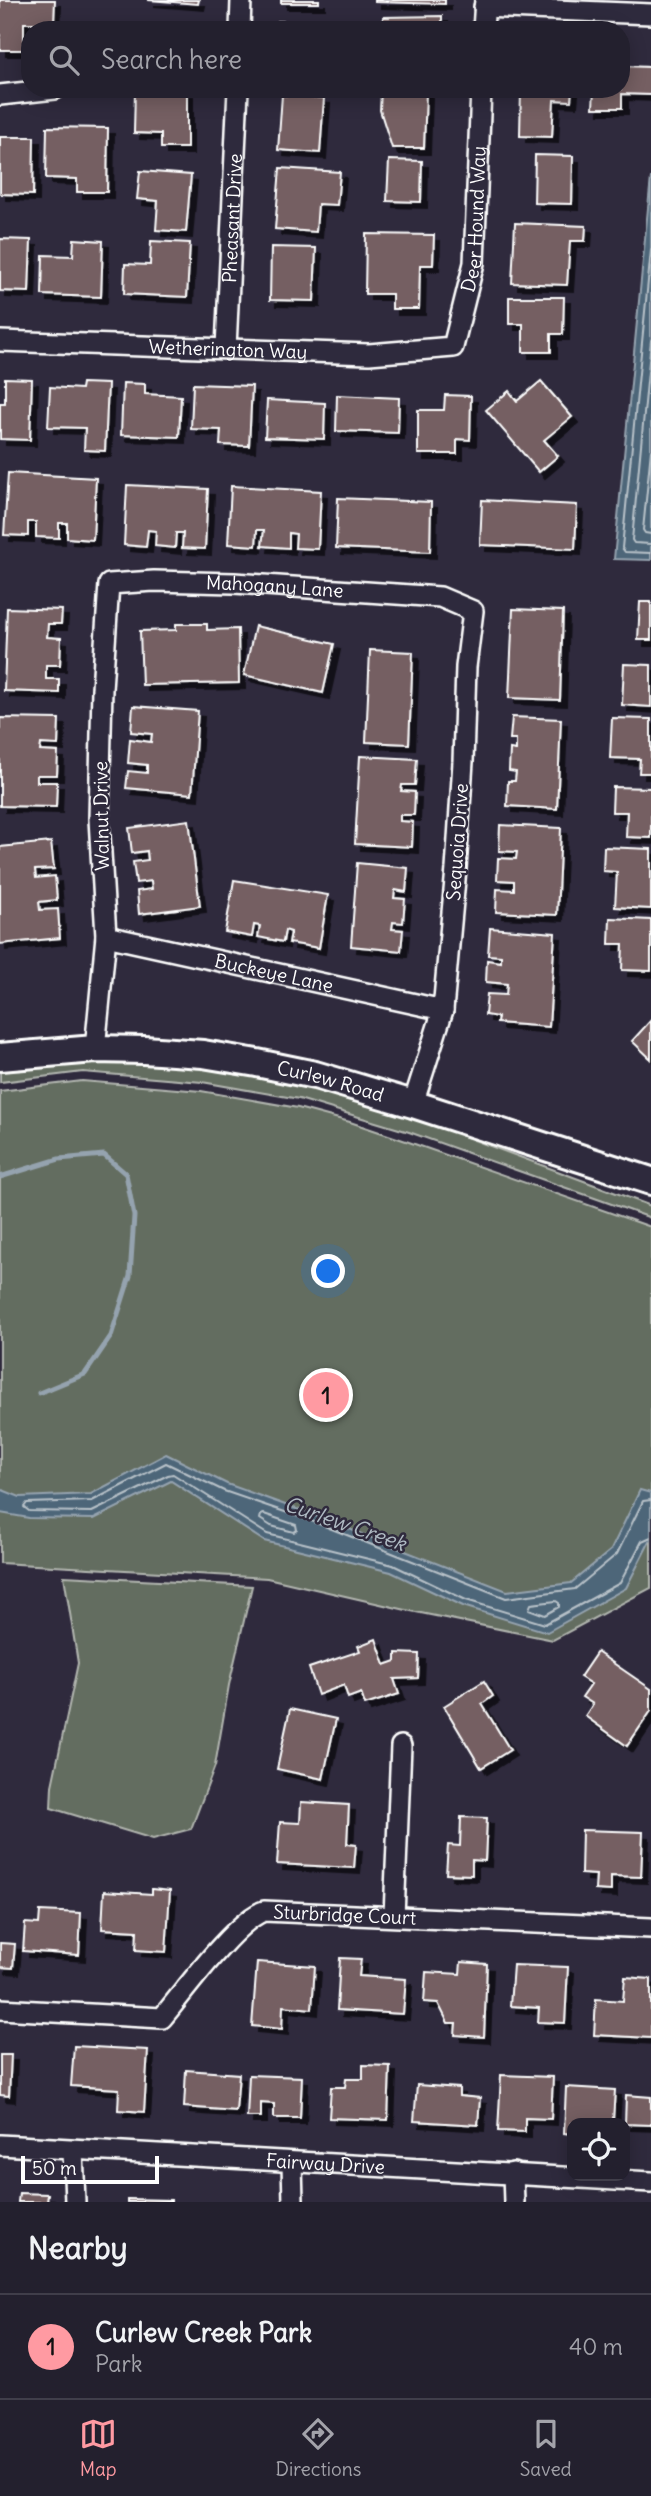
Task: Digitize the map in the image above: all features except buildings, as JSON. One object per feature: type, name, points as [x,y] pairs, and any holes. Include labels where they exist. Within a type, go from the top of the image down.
[{"type":"main road","name":"Curlew Road","points":[[0,1057],[95,1049],[203,1054],[257,1063],[315,1075],[413,1104],[651,1181]]},
{"type":"street","points":[[240,21],[241,0]]},
{"type":"street","points":[[483,21],[484,3],[651,14]]},
{"type":"street","points":[[0,96],[21,93]]},
{"type":"street","name":"Pheasant Drive","points":[[226,348],[238,98]]},
{"type":"street","name":"Deer Hound Way","points":[[453,347],[474,263],[481,98]]},
{"type":"street","name":"Wetherington Way","points":[[0,341],[369,354],[453,347]]},
{"type":"street","name":"Mahogany Lane","points":[[110,583],[234,583],[440,597]]},
{"type":"street","name":"Walnut Drive","points":[[95,1049],[106,936],[99,819],[102,689],[110,583]]},
{"type":"street","name":"Sequoia Drive","points":[[413,1104],[443,1010],[457,856],[466,667],[473,611],[440,597]]},
{"type":"street","name":"Buckeye Lane","points":[[106,936],[443,1010]]},
{"type":"street","points":[[394,1916],[401,1746]]},
{"type":"street","name":"Sturbridge Court","points":[[0,2009],[162,2018],[236,1930],[255,1914],[264,1911],[651,1928]]},
{"type":"street","name":"Fairway Drive","points":[[0,2146],[651,2182]]},
{"type":"street","points":[[73,2150],[75,2202]]},
{"type":"street","points":[[292,2163],[293,2202]]},
{"type":"street","points":[[513,2173],[514,2202]]},
{"type":"green space","points":[[95,1060],[202,1065],[323,1088],[386,1107],[651,1206],[651,1218],[409,1132],[299,1099],[202,1082],[83,1072],[0,1082],[0,1068]]},
{"type":"green space","points":[[82,1081],[201,1091],[298,1108],[350,1122],[651,1227],[651,1588],[553,1640],[267,1578],[0,1563],[0,1091]]},
{"type":"green space","points":[[64,1576],[252,1586],[229,1685],[215,1766],[191,1829],[153,1839],[51,1808],[52,1786],[78,1663]]},
{"type":"water","points":[[651,177],[651,560],[614,559]]},
{"type":"water","points":[[166,1454],[227,1484],[507,1591],[571,1583],[611,1550],[640,1490],[651,1493],[651,1539],[626,1588],[547,1632],[463,1606],[391,1572],[264,1541],[171,1481],[94,1519],[29,1518],[0,1513],[0,1489],[20,1497],[91,1494]]},
{"type":"waterway","points":[[0,1177],[59,1159],[104,1155],[126,1174],[134,1216],[130,1276],[111,1336],[85,1374],[39,1393]]},
{"type":"place","name":"Curlew Creek Park","points":[[326,1395]]},
{"type":"water label","name":"Curlew Creek","points":[[345,1524]]}]
